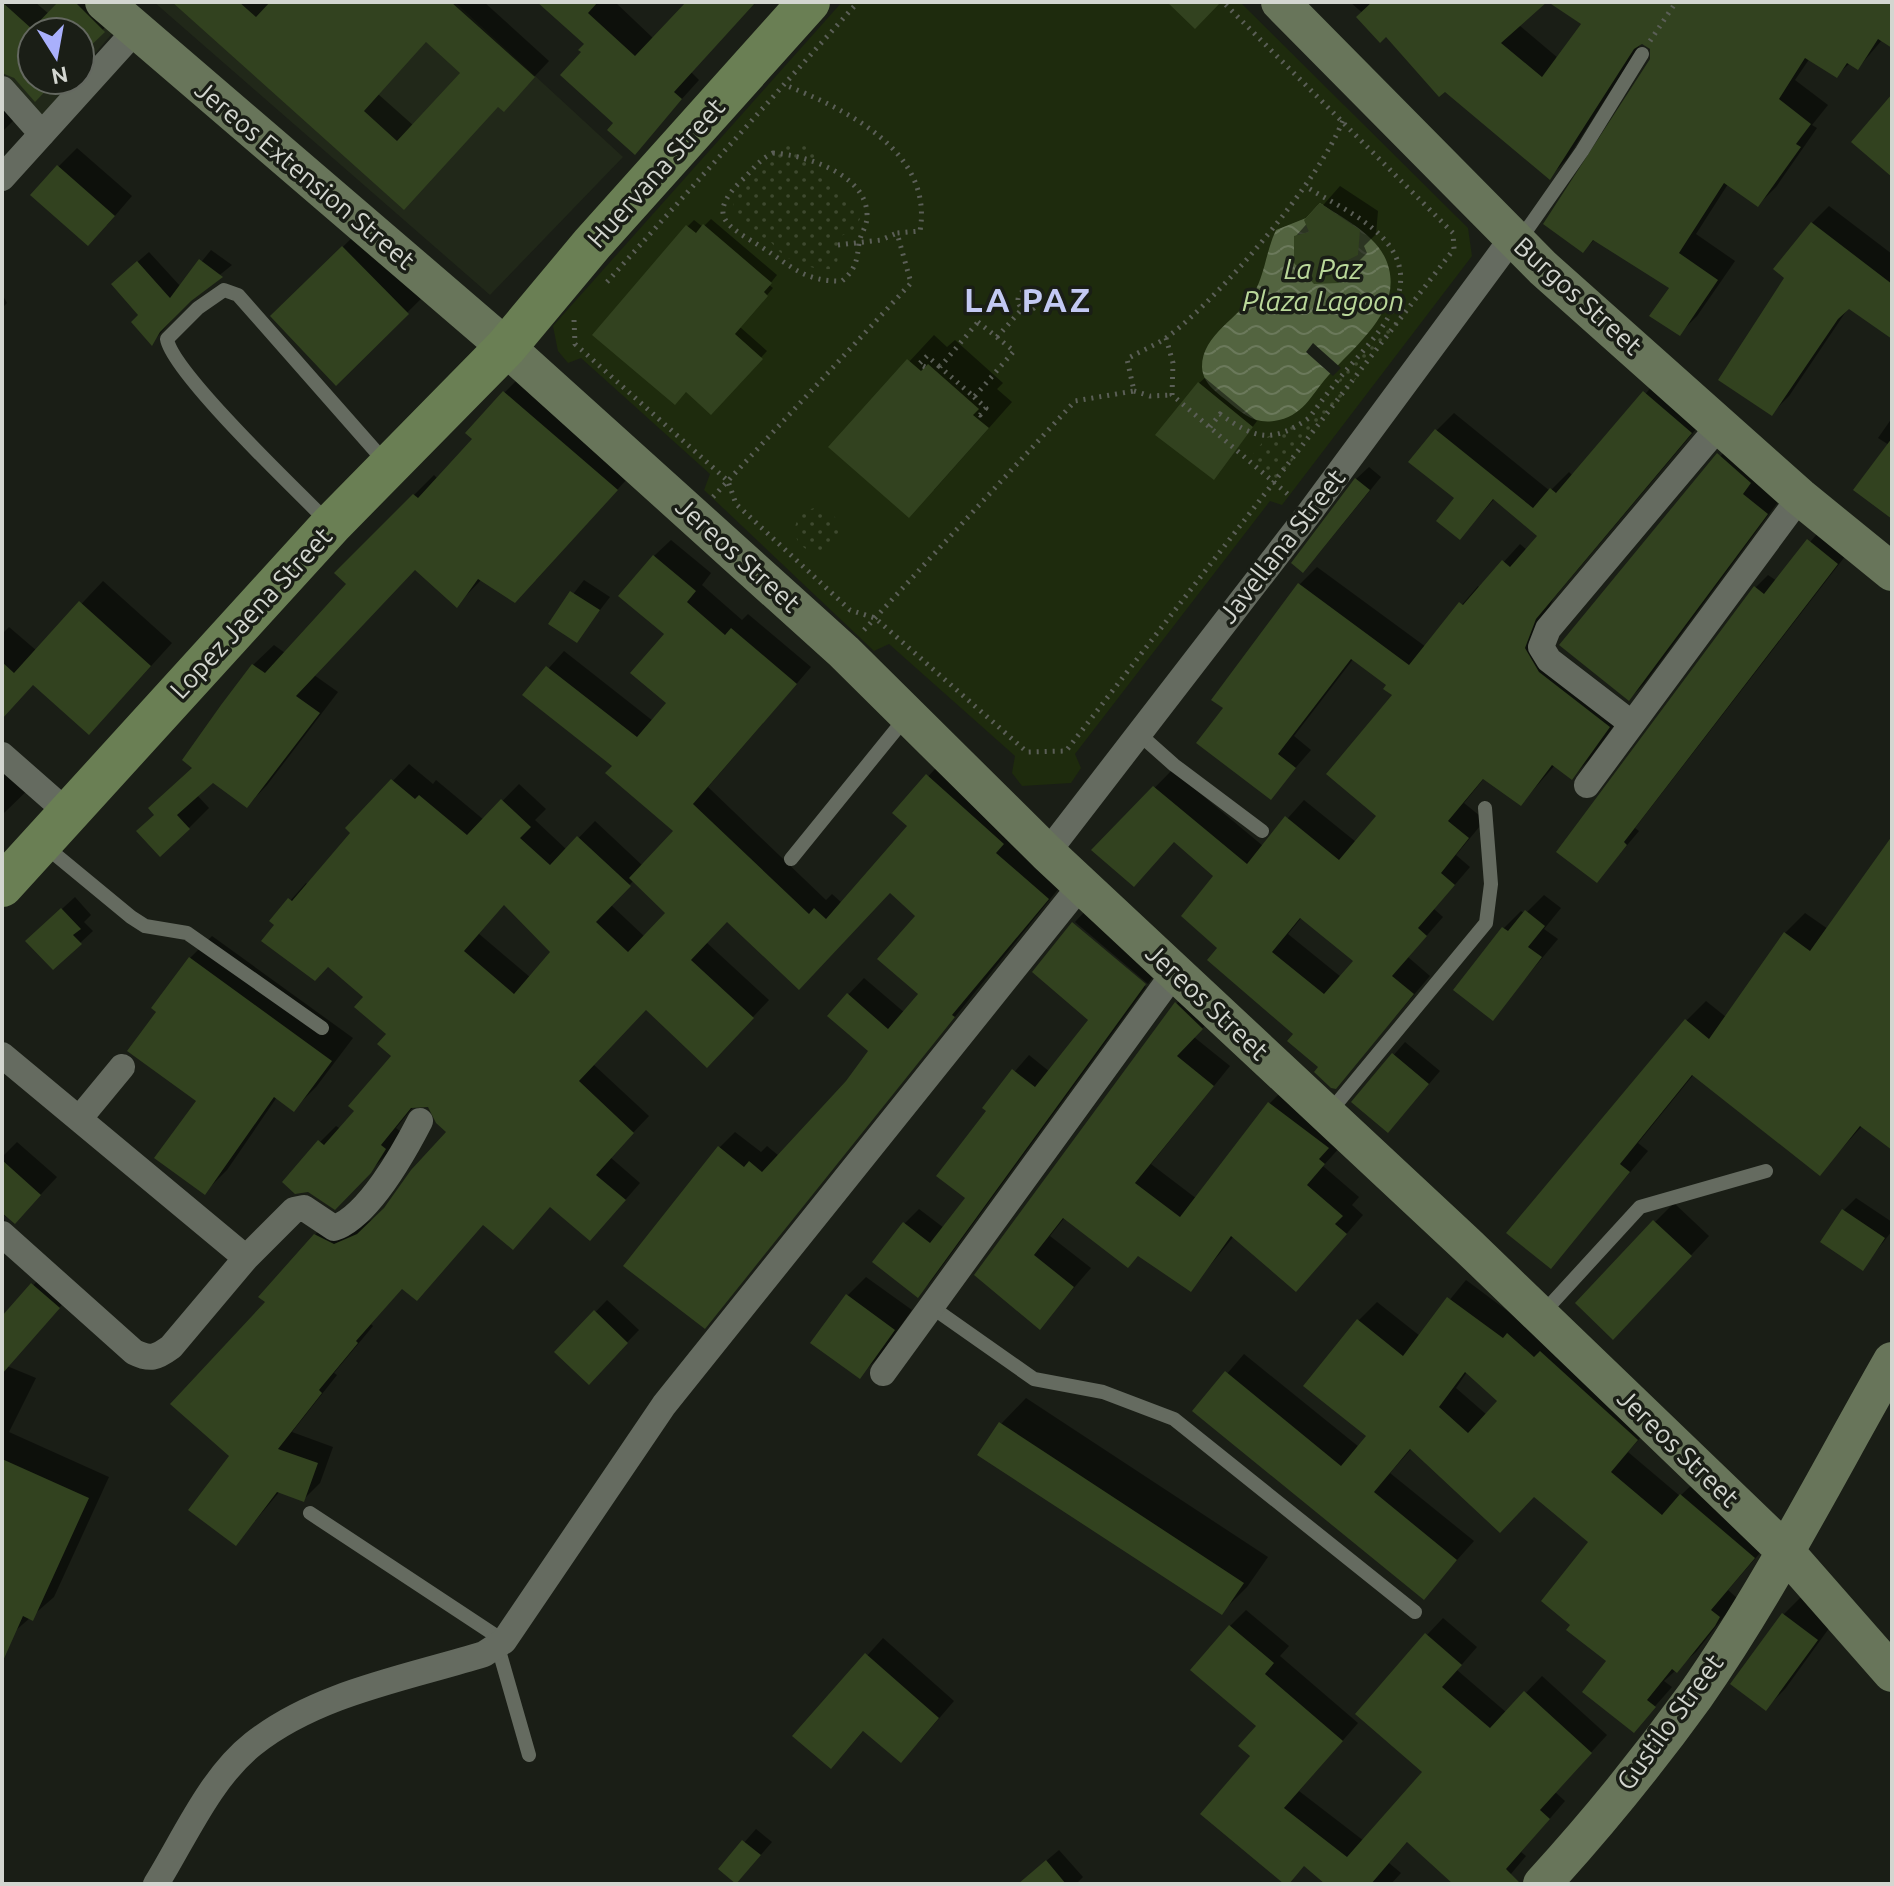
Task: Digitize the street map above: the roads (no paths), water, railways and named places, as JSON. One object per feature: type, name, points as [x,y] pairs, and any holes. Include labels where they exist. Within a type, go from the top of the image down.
[{"type":"main road","name":"Huervana Street","points":[[506,347],[592,244],[771,75],[809,2]]},
{"type":"main road","name":"Lopez Jaena Street","points":[[2,886],[331,525],[506,347]]},
{"type":"street","name":"Jereos Extension Street","points":[[104,2],[506,347]]},
{"type":"street","name":"Burgos Street","points":[[1280,2],[1516,240],[1800,497],[1892,572]]},
{"type":"street","points":[[2,178],[136,30]]},
{"type":"street","points":[[2,89],[42,134]]},
{"type":"street","name":"Javellana Street","points":[[1047,853],[1516,240]]},
{"type":"street","name":"Jereos Street","points":[[506,347],[844,652],[1047,853],[1540,1316],[1784,1550],[1892,1673]]},
{"type":"street","points":[[1631,723],[1549,660],[1541,647],[1548,629],[1720,425]]},
{"type":"street","points":[[1587,785],[1800,497]]},
{"type":"street","points":[[2,755],[54,828]]},
{"type":"street","points":[[156,1884],[218,1784],[251,1745],[292,1718],[343,1696],[501,1644],[664,1405],[1081,885]]},
{"type":"street","points":[[883,1373],[1174,973]]},
{"type":"street","points":[[2,1055],[246,1258]]},
{"type":"street","points":[[79,1119],[122,1067]]},
{"type":"street","points":[[2,1234],[134,1352],[146,1358],[157,1357],[171,1347],[246,1258],[294,1210],[304,1208],[334,1228],[346,1223],[397,1167],[420,1121]]},
{"type":"street","name":"Gustilo Street","points":[[1542,1884],[1588,1834],[1695,1695],[1784,1550],[1892,1361]]},
{"type":"lane","points":[[1516,240],[1582,151],[1642,54]]},
{"type":"lane","points":[[331,525],[212,403],[173,353],[167,339],[181,323],[224,290],[238,295],[390,467]]},
{"type":"lane","points":[[791,859],[907,716]]},
{"type":"lane","points":[[1138,733],[1174,765],[1262,831]]},
{"type":"lane","points":[[1328,1114],[1486,923],[1491,884],[1485,808]]},
{"type":"lane","points":[[54,828],[131,917],[145,926],[187,933],[322,1028]]},
{"type":"lane","points":[[1540,1316],[1640,1207],[1766,1171]]},
{"type":"lane","points":[[933,1308],[1034,1379],[1103,1392],[1174,1419],[1415,1612]]},
{"type":"lane","points":[[310,1513],[501,1644],[529,1755]]},
{"type":"water","name":"La Paz Plaza Lagoon","points":[[1320,203],[1361,230],[1379,247],[1389,269],[1391,285],[1388,300],[1372,328],[1299,410],[1274,421],[1254,419],[1210,386],[1203,373],[1204,355],[1215,336],[1254,293],[1276,230],[1306,218]]},
{"type":"district","name":"LA PAZ","points":[[1028,300]]}]
